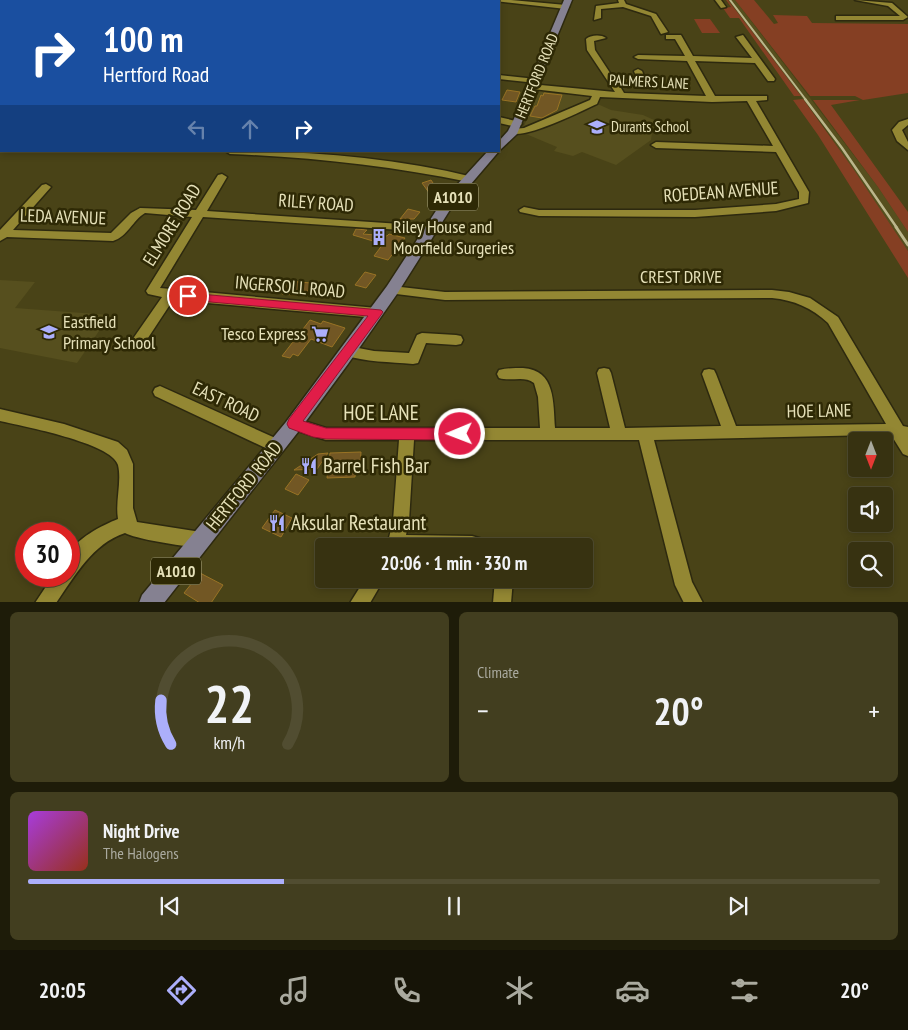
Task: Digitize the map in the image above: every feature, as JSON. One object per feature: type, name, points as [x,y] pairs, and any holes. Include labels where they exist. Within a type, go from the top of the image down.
[{"type":"main road","name":"HERTFORD ROAD","points":[[500,147],[515,128],[567,4]]},
{"type":"main road","name":"HERTFORD ROAD","points":[[150,602],[294,424],[377,312],[448,203],[494,152]]},
{"type":"street","points":[[718,0],[723,7]]},
{"type":"street","points":[[839,18],[903,18],[905,16],[890,4],[858,0]]},
{"type":"street","points":[[500,1],[567,4]]},
{"type":"street","points":[[597,18],[598,7],[622,3],[656,14],[666,35],[678,37],[712,98]]},
{"type":"street","points":[[740,37],[771,79]]},
{"type":"street","points":[[602,38],[590,39],[591,50],[620,93]]},
{"type":"street","points":[[638,57],[758,62]]},
{"type":"street","points":[[613,81],[642,81],[638,70]]},
{"type":"street","name":"PALMERS LANE","points":[[500,77],[597,94],[620,93],[712,98],[764,98]]},
{"type":"street","points":[[500,120],[515,128],[526,130],[594,102],[597,94]]},
{"type":"street","name":"ROEDEAN AVENUE","points":[[524,210],[539,214],[699,215],[795,204],[804,200],[804,192],[750,98]]},
{"type":"street","points":[[908,122],[902,124],[897,130],[900,138],[908,147]]},
{"type":"street","points":[[656,145],[780,148]]},
{"type":"street","points":[[260,152],[290,153],[425,169],[469,178]]},
{"type":"street","name":"ELMORE ROAD","points":[[152,292],[222,177]]},
{"type":"street","name":"LEDA AVENUE","points":[[2,235],[46,187]]},
{"type":"street","name":"LEDA AVENUE","points":[[2,235],[113,237],[120,234],[134,215],[144,210],[199,213]]},
{"type":"street","name":"RILEY ROAD","points":[[199,213],[431,229]]},
{"type":"street","name":"CREST DRIVE","points":[[392,290],[445,296],[772,294],[794,297],[812,304],[832,320],[903,433],[908,449]]},
{"type":"street","name":"INGERSOLL ROAD","points":[[152,292],[377,312]]},
{"type":"street","points":[[137,344],[170,295]]},
{"type":"street","points":[[348,351],[413,360],[422,338],[456,340]]},
{"type":"street","points":[[604,373],[619,433]]},
{"type":"street","points":[[504,374],[529,375],[538,379],[543,388],[548,433]]},
{"type":"street","points":[[708,374],[731,432]]},
{"type":"street","name":"EAST ROAD","points":[[160,392],[276,446]]},
{"type":"street","points":[[0,415],[64,430],[108,444],[118,450],[126,462],[125,516],[130,528],[190,536],[201,540]]},
{"type":"street","name":"HOE LANE","points":[[294,424],[326,434],[645,434],[874,429],[903,433]]},
{"type":"street","points":[[397,538],[401,522],[407,434]]},
{"type":"street","points":[[645,434],[684,586],[694,602]]},
{"type":"street","points":[[80,555],[90,541],[105,531],[128,524]]},
{"type":"street","points":[[44,602],[56,587]]},
{"type":"street","points":[[359,602],[369,588]]},
{"type":"street","points":[[502,602],[503,588]]},
{"type":"shaded area","points":[[726,0],[728,0],[801,96],[794,96],[739,18],[730,18],[723,8],[731,7]]},
{"type":"shaded area","points":[[728,0],[735,0],[878,187],[908,232],[908,251],[824,127]]},
{"type":"shaded area","points":[[735,0],[754,0],[774,24],[778,23],[773,15],[807,16],[812,23],[908,24],[908,93],[863,100],[855,96],[810,96]]},
{"type":"shaded area","points":[[694,19],[710,19],[720,33],[702,33]]},
{"type":"shaded area","points":[[540,89],[593,95],[593,99],[524,126]]},
{"type":"shaded area","points":[[803,99],[854,170],[908,251],[908,278],[818,135],[793,100]]},
{"type":"shaded area","points":[[813,100],[860,100],[831,105],[908,212],[908,232],[878,187]]},
{"type":"shaded area","name":"Durants School","points":[[593,102],[611,110],[643,115],[654,120],[651,140],[616,165],[582,152],[573,156],[554,151],[557,147],[526,134]]},
{"type":"shaded area","name":"Eastfield Primary School","points":[[0,280],[35,282],[15,308],[110,315],[77,363],[0,348]]},
{"type":"building","points":[[507,90],[520,92],[516,102],[502,100]]},
{"type":"building","points":[[544,93],[562,95],[557,110],[542,118],[530,116],[535,106],[537,106],[541,95],[543,96]]},
{"type":"building","points":[[431,180],[439,192],[430,194],[422,183]]},
{"type":"building","points":[[408,209],[420,212],[414,219],[400,219]]},
{"type":"building","points":[[356,229],[367,230],[363,234],[387,236],[389,234],[405,238],[388,260],[374,256],[383,244],[353,235]]},
{"type":"building","points":[[365,272],[376,275],[366,288],[355,285]]},
{"type":"building","points":[[288,281],[311,283],[306,296],[282,294]]},
{"type":"building","name":"Tesco Express","points":[[310,320],[321,324],[323,321],[345,328],[332,347],[311,339],[298,356],[293,354],[290,358],[282,356]]},
{"type":"building","points":[[361,452],[360,468],[356,468],[355,477],[327,478],[330,453]]},
{"type":"building","points":[[328,453],[317,469],[294,470],[318,454]]},
{"type":"building","points":[[296,474],[309,480],[298,495],[285,489]]},
{"type":"building","name":"Aksular Restaurant","points":[[275,510],[292,518],[281,537],[262,528]]},
{"type":"building","points":[[200,573],[223,585],[212,602],[198,602],[184,593]]},
{"type":"railway","points":[[730,0],[806,100]]},
{"type":"railway","points":[[805,99],[842,148],[897,228]]},
{"type":"railway","points":[[896,227],[908,245]]},
{"type":"place","name":"Durants School","points":[[597,127]]},
{"type":"place","name":"Riley House and Moorfield Surgeries","points":[[379,237]]},
{"type":"place","name":"Eastfield Primary School","points":[[49,332]]},
{"type":"place","name":"Tesco Express","points":[[320,334]]},
{"type":"place","name":"Barrel Fish Bar","points":[[309,466]]},
{"type":"place","name":"Aksular Restaurant","points":[[277,523]]},
{"type":"route","points":[[188,296],[377,312],[294,424],[326,434],[460,434]]}]
